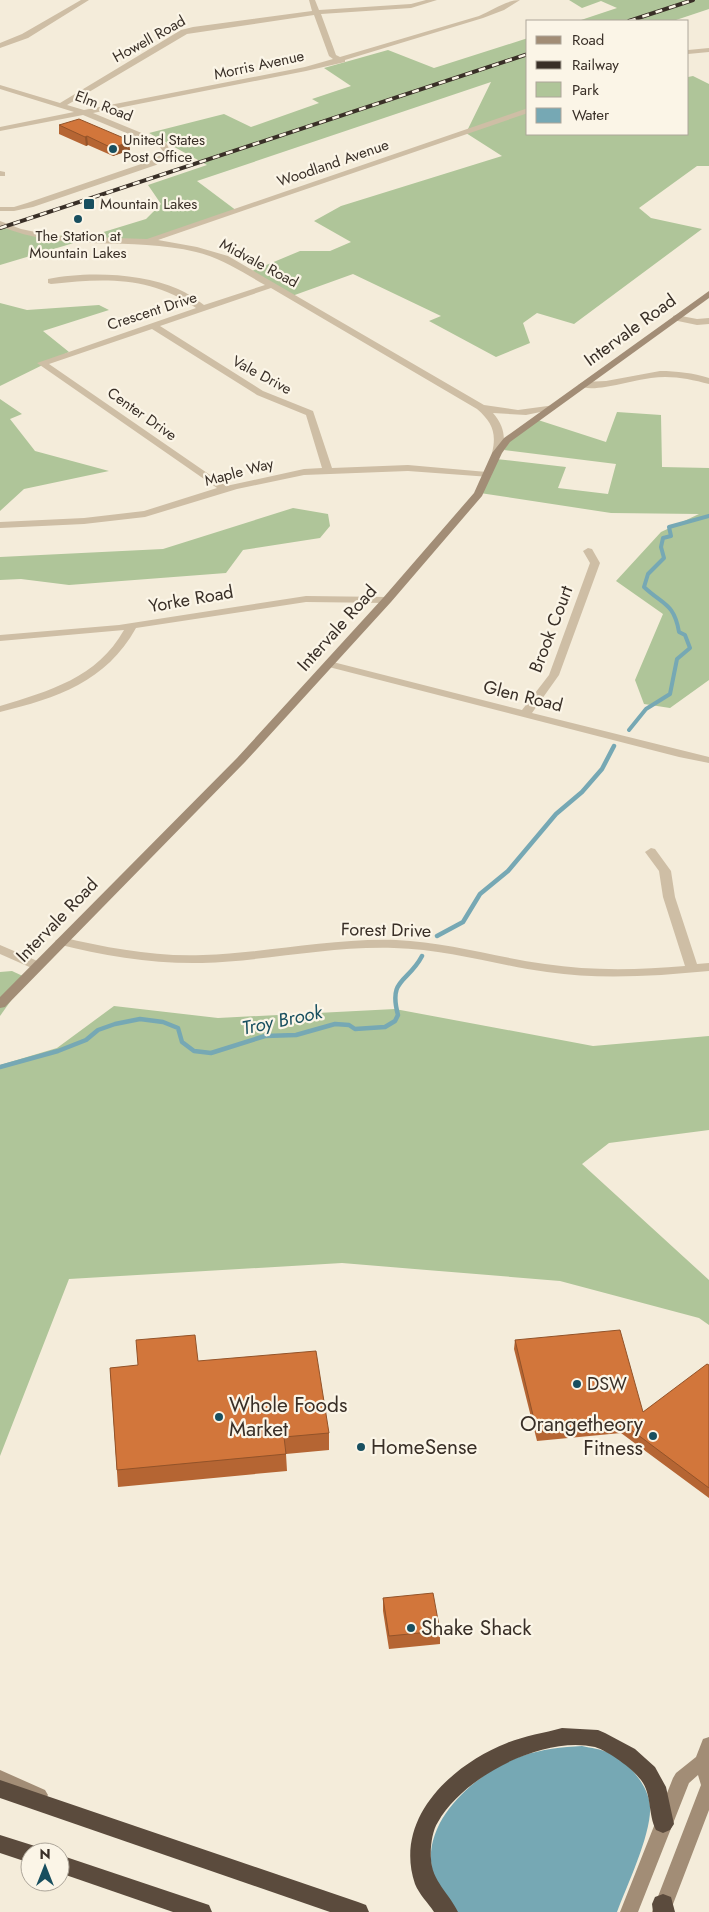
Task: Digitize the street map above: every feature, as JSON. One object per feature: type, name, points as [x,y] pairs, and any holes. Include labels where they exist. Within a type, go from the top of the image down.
[{"type":"highway","points":[[447,1912],[426,1884],[420,1860],[421,1845],[427,1820],[445,1794],[478,1768],[512,1750],[562,1737],[598,1739],[628,1755],[648,1773],[656,1788],[663,1824]]},
{"type":"highway","points":[[0,1789],[358,1912]]},
{"type":"highway","points":[[0,1844],[20,1851]]},
{"type":"highway","points":[[70,1867],[201,1912]]},
{"type":"street","points":[[0,46],[25,36],[86,0]]},
{"type":"street","points":[[312,0],[333,56],[342,60]]},
{"type":"street","name":"Howell Road","points":[[62,104],[184,32],[204,27],[317,12],[411,6],[434,0]]},
{"type":"street","name":"Morris Avenue","points":[[0,129],[306,69],[342,60],[481,17],[502,9],[517,0]]},
{"type":"street","points":[[689,52],[709,50]]},
{"type":"street","name":"Elm Road","points":[[0,87],[85,112],[163,145],[165,153],[153,163],[30,205],[14,209],[0,209]]},
{"type":"street","name":"Woodland Avenue","points":[[146,242],[526,111]]},
{"type":"street","name":"Midvale Road","points":[[0,223],[23,233],[60,240],[146,242],[188,248],[233,262],[480,407],[492,418],[500,432],[501,441],[497,453]]},
{"type":"street","points":[[51,281],[94,278],[152,283],[172,289],[204,308]]},
{"type":"street","name":"Crescent Drive","points":[[42,363],[272,285]]},
{"type":"street","name":"Intervale Road","points":[[0,1004],[241,760],[387,600],[479,494],[497,453],[518,430],[709,294]]},
{"type":"street","points":[[676,318],[706,321],[709,331]]},
{"type":"street","name":"Vale Drive","points":[[152,325],[260,393],[310,413],[328,470]]},
{"type":"street","name":"Center Drive","points":[[42,363],[224,489]]},
{"type":"street","points":[[583,385],[611,384],[642,376],[662,374],[683,375],[709,380]]},
{"type":"street","name":"Midvale Road","points":[[480,407],[510,413],[535,412],[552,407]]},
{"type":"street","name":"Maple Way","points":[[0,525],[84,521],[145,514],[224,489],[280,476],[328,470],[408,468],[487,475]]},
{"type":"street","name":"Brook Court","points":[[525,714],[554,675],[595,563],[588,551]]},
{"type":"street","name":"Yorke Road","points":[[0,638],[132,626],[306,599],[387,600]]},
{"type":"street","points":[[0,709],[63,689],[90,675],[115,652],[132,626]]},
{"type":"street","name":"Glen Road","points":[[329,664],[683,755],[709,760]]},
{"type":"street","points":[[651,852],[665,871],[669,897],[692,969]]},
{"type":"street","name":"Forest Drive","points":[[62,941],[115,954],[158,959],[204,959],[327,947],[388,944],[436,948],[566,972],[625,974],[709,967]]},
{"type":"street","points":[[0,950],[38,966]]},
{"type":"street","points":[[629,1912],[682,1778],[703,1761],[709,1744]]},
{"type":"street","points":[[663,1909],[709,1785],[703,1761]]},
{"type":"street","points":[[0,1777],[98,1822]]},
{"type":"green space","points":[[569,0],[709,0],[709,9],[676,20],[581,20],[617,8],[601,1],[582,8]]},
{"type":"green space","points":[[526,39],[526,135],[689,135],[689,77],[693,76],[709,84],[709,166],[697,166],[639,208],[651,218],[702,229],[574,324],[537,313],[523,323],[530,343],[496,357],[429,321],[441,316],[353,274],[292,296],[252,271],[300,251],[330,251],[351,242],[314,221],[341,206],[502,156],[466,133],[491,82],[197,181],[237,211],[151,242],[77,242],[0,265],[0,227],[52,236],[97,234],[146,219],[161,204],[148,185],[207,165],[149,133],[224,114],[251,127],[319,103],[312,99],[351,86],[324,68],[388,50],[434,68]]},
{"type":"green space","points":[[0,303],[27,310],[99,305],[109,310],[43,331],[69,352],[0,386]]},
{"type":"green space","points":[[0,399],[22,414],[10,419],[35,451],[109,471],[24,489],[0,511]]},
{"type":"green space","points":[[617,412],[661,415],[662,467],[709,468],[709,680],[670,708],[644,704],[635,680],[663,614],[616,581],[661,532],[699,514],[611,513],[480,493],[496,459],[566,467],[558,488],[608,494],[616,464],[504,450],[509,442],[535,419],[606,442]]},
{"type":"green space","points":[[293,508],[328,514],[330,526],[320,538],[243,550],[226,573],[69,585],[21,579],[0,580],[0,557],[163,549]]},
{"type":"green space","points":[[12,971],[27,978],[0,1016],[0,972]]},
{"type":"green space","points":[[114,1006],[218,1018],[395,1009],[593,1046],[709,1036],[709,1130],[609,1143],[582,1164],[709,1280],[709,1325],[699,1318],[560,1281],[342,1263],[69,1279],[0,1456],[0,1065],[57,1048]]},
{"type":"water","points":[[582,1746],[606,1752],[630,1768],[641,1782],[650,1806],[650,1817],[643,1844],[617,1912],[457,1912],[443,1894],[433,1873],[431,1854],[435,1835],[443,1817],[471,1786],[505,1763],[537,1752]]},
{"type":"building","points":[[79,119],[129,142],[112,148],[59,125]]},
{"type":"building","points":[[620,1330],[643,1412],[707,1364],[709,1365],[709,1488],[622,1423],[537,1432],[515,1340]]},
{"type":"building","name":"Whole Foods Market","points":[[195,1335],[198,1361],[316,1351],[329,1433],[284,1437],[286,1454],[117,1470],[110,1368],[138,1365],[136,1340]]},
{"type":"building","name":"Shake Shack","points":[[433,1593],[440,1631],[389,1636],[383,1598]]},
{"type":"waterway","name":"Troy Brook","points":[[629,730],[646,709],[670,694],[677,659],[690,648],[685,635],[679,632],[677,622],[671,610],[644,587],[648,574],[664,558],[661,547],[663,538],[671,536],[669,527],[709,516]]},
{"type":"waterway","name":"Troy Brook","points":[[437,936],[463,922],[480,894],[508,871],[556,814],[582,792],[602,769],[614,746]]},
{"type":"waterway","name":"Troy Brook","points":[[0,1067],[58,1051],[86,1040],[98,1030],[140,1019],[163,1022],[178,1028],[182,1042],[194,1051],[211,1053],[265,1036],[296,1035],[335,1024],[349,1025],[355,1029],[385,1027],[395,1021],[398,1015],[396,1003],[398,987],[417,965],[422,956]]},
{"type":"railway","points":[[632,20],[693,0]]},
{"type":"railway","points":[[0,228],[526,55]]},
{"type":"place","name":"United States Post Office","points":[[113,149]]},
{"type":"place","name":"Mountain Lakes","points":[[89,204]]},
{"type":"place","name":"The Station at Mountain Lakes","points":[[78,219]]},
{"type":"place","name":"DSW","points":[[577,1384]]},
{"type":"place","name":"Whole Foods Market","points":[[219,1417]]},
{"type":"place","name":"Orangetheory Fitness","points":[[653,1436]]},
{"type":"place","name":"HomeSense","points":[[361,1447]]},
{"type":"place","name":"Shake Shack","points":[[411,1628]]}]
